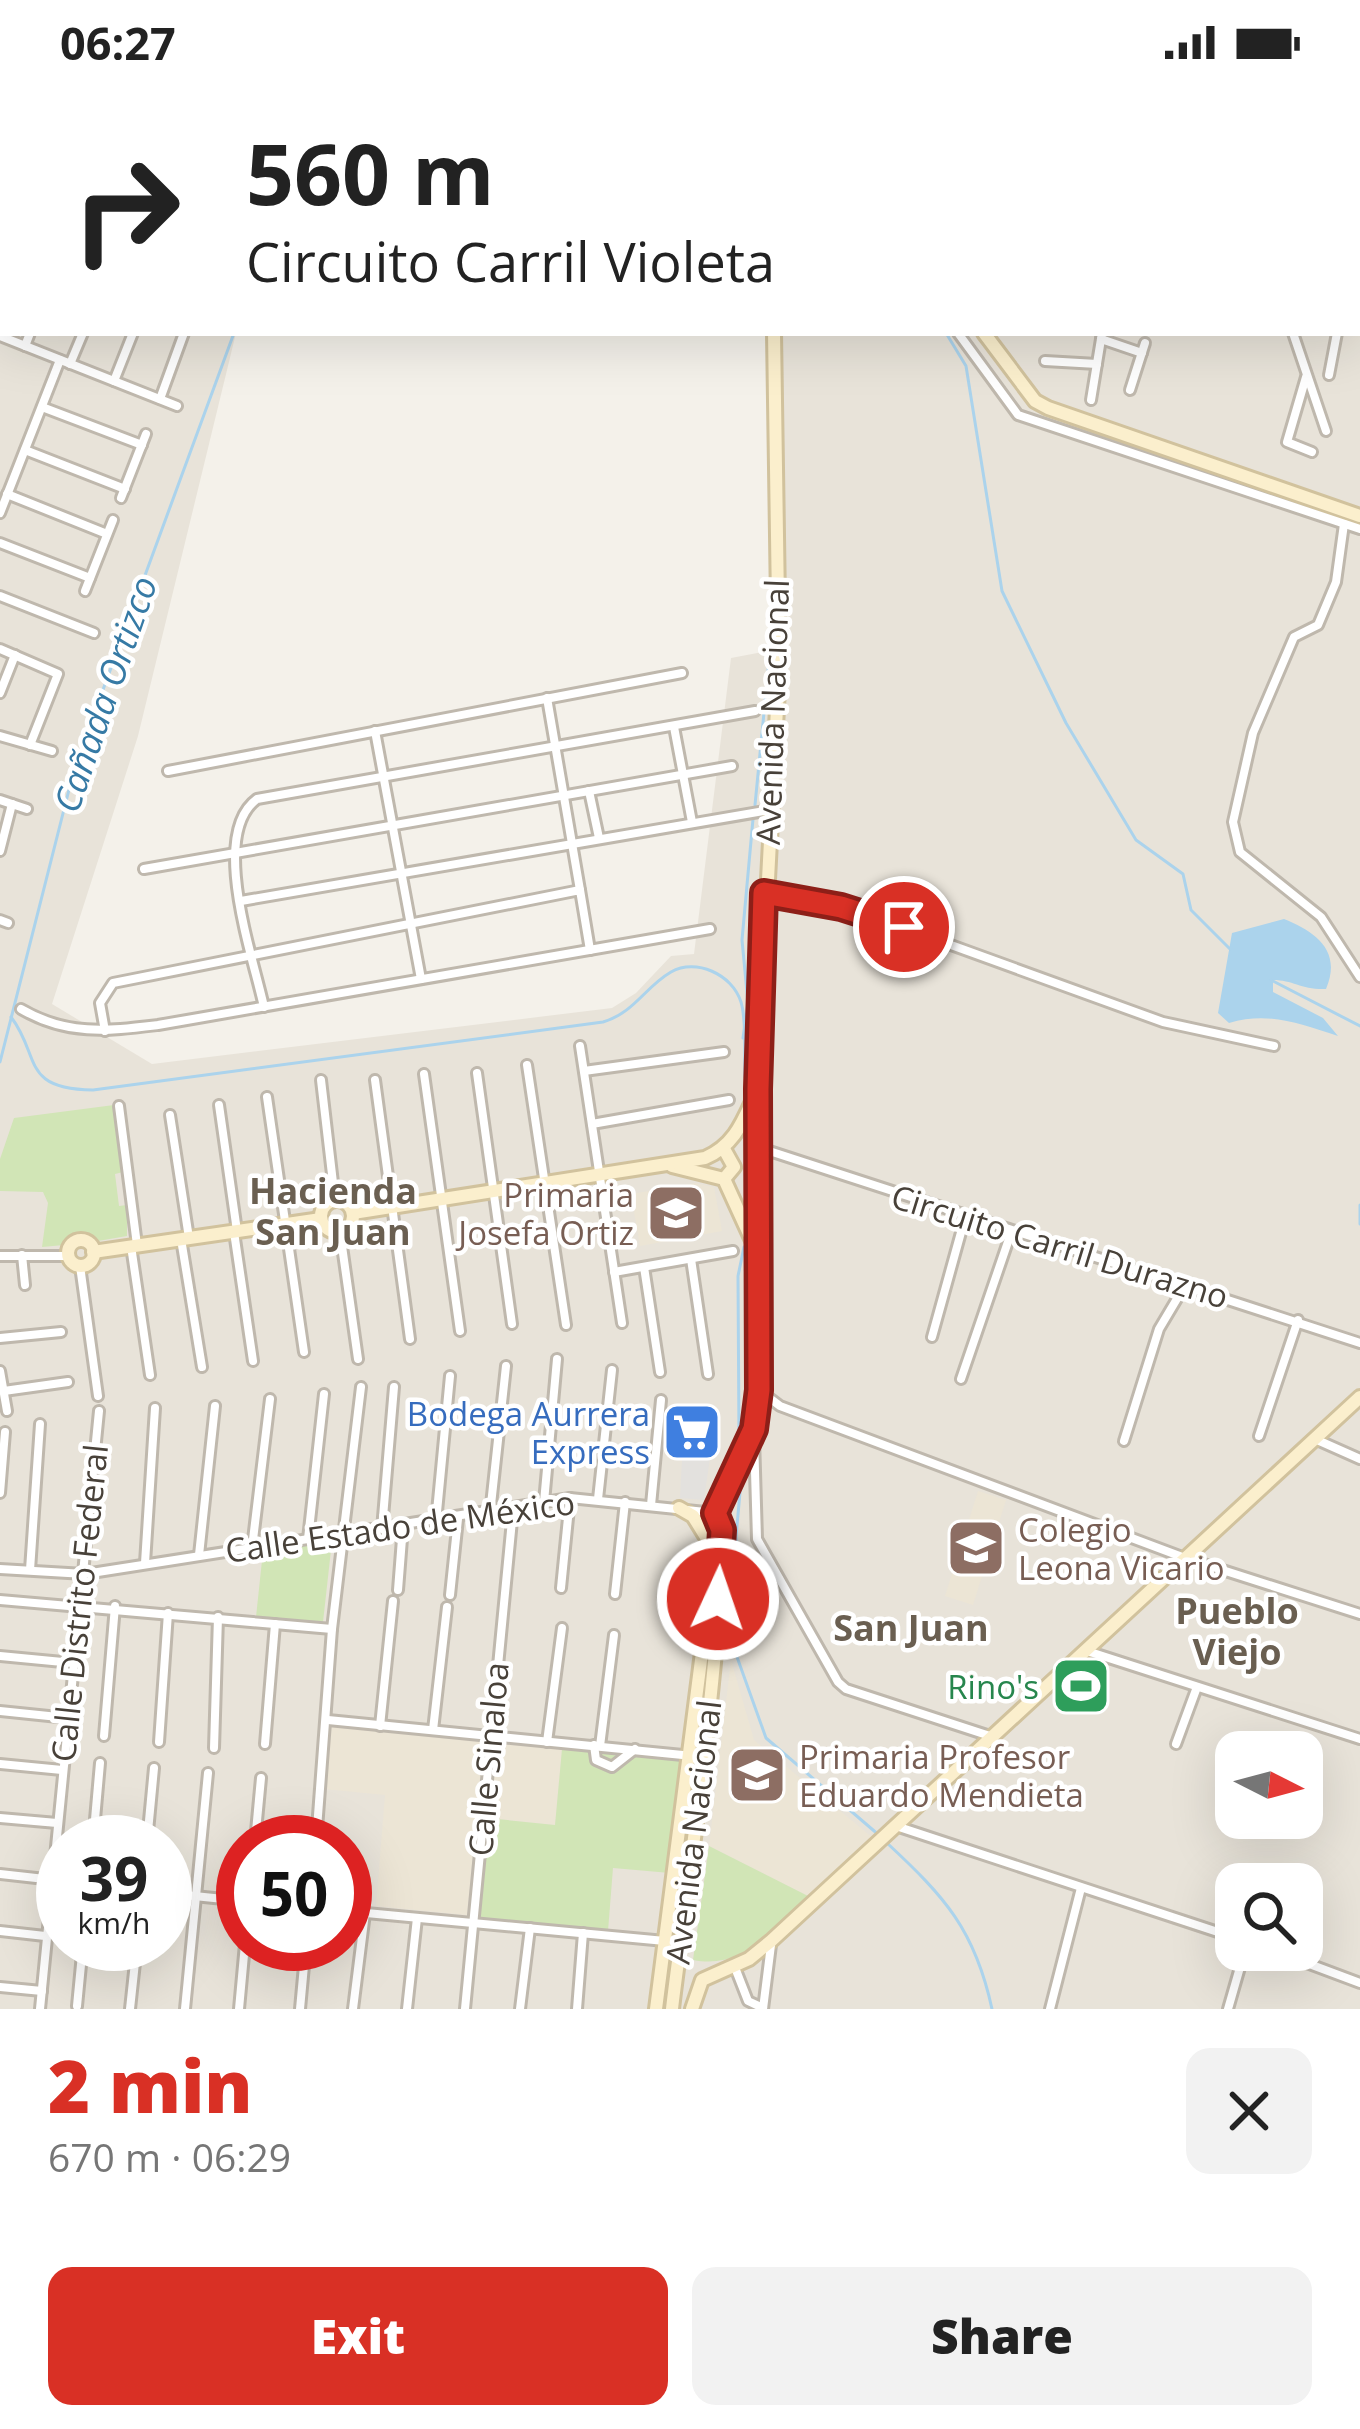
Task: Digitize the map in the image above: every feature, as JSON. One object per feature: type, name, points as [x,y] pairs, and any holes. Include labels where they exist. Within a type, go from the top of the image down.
[{"type":"main road","name":"Avenida Nacional","points":[[656,2009],[697,1756],[709,1544],[715,1513],[754,1429],[759,1390],[758,1089],[764,893],[779,670],[774,336]]},
{"type":"main road","points":[[986,336],[1035,401],[1048,408],[1360,516]]},
{"type":"main road","points":[[353,1214],[670,1166],[724,1149],[737,1134],[758,1089]]},
{"type":"main road","points":[[737,1134],[760,1148]]},
{"type":"main road","points":[[724,1149],[734,1167],[724,1179]]},
{"type":"main road","points":[[670,1166],[724,1179],[735,1194],[758,1253]]},
{"type":"main road","points":[[735,1194],[759,1185]]},
{"type":"main road","points":[[335,1200],[349,1204],[353,1214],[349,1228],[340,1232],[330,1231],[321,1219],[326,1204],[335,1200]]},
{"type":"main road","points":[[93,1252],[89,1262],[80,1266],[68,1256],[69,1247],[79,1240],[93,1252],[321,1219]]},
{"type":"main road","points":[[692,2009],[702,1980],[771,1941],[1360,1397]]},
{"type":"main road","points":[[679,1508],[693,1516],[709,1544]]},
{"type":"main road","name":"Avenida Nacional","points":[[672,2009],[722,1530],[715,1513]]},
{"type":"street","points":[[0,336],[177,406]]},
{"type":"street","points":[[25,346],[29,336]]},
{"type":"street","points":[[0,513],[42,407],[80,336]]},
{"type":"street","points":[[114,381],[133,336]]},
{"type":"street","points":[[160,399],[183,336]]},
{"type":"street","points":[[960,336],[1018,416],[1360,529]]},
{"type":"street","points":[[1090,400],[1102,336],[1144,348],[1130,391]]},
{"type":"street","points":[[1294,336],[1327,430]]},
{"type":"street","points":[[1329,374],[1335,336]]},
{"type":"street","points":[[1045,361],[1097,364]]},
{"type":"street","points":[[1306,376],[1287,442],[1312,452]]},
{"type":"street","points":[[42,407],[142,445]]},
{"type":"street","points":[[25,450],[123,494],[146,434]]},
{"type":"street","points":[[7,494],[107,535]]},
{"type":"street","points":[[85,590],[113,520]]},
{"type":"street","points":[[1344,524],[1336,582],[1318,625],[1294,637],[1253,734],[1233,822],[1235,839],[1250,863],[1321,917],[1360,977]]},
{"type":"street","points":[[0,543],[90,578]]},
{"type":"street","points":[[0,596],[94,633]]},
{"type":"street","points":[[0,649],[58,674],[30,745]]},
{"type":"street","points":[[0,693],[15,655]]},
{"type":"street","points":[[168,771],[682,673]]},
{"type":"street","points":[[548,698],[590,950]]},
{"type":"street","points":[[264,1007],[233,853],[244,808],[257,799],[755,711]]},
{"type":"street","points":[[674,727],[692,822]]},
{"type":"street","points":[[375,731],[421,979]]},
{"type":"street","points":[[0,736],[52,751]]},
{"type":"street","points":[[144,869],[732,766]]},
{"type":"street","points":[[589,791],[599,838]]},
{"type":"street","points":[[0,800],[27,808]]},
{"type":"street","points":[[0,851],[12,804]]},
{"type":"street","points":[[241,901],[770,810]]},
{"type":"street","points":[[105,1031],[100,1003],[113,983],[580,890]]},
{"type":"street","points":[[764,893],[871,916],[1163,1022],[1274,1046]]},
{"type":"street","points":[[20,1009],[45,1023],[105,1031],[710,929]]},
{"type":"street","points":[[580,1046],[622,1323]]},
{"type":"street","points":[[584,1071],[724,1052]]},
{"type":"street","points":[[527,1065],[566,1325]]},
{"type":"street","points":[[477,1073],[512,1324]]},
{"type":"street","points":[[424,1074],[460,1331]]},
{"type":"street","points":[[321,1080],[335,1200]]},
{"type":"street","points":[[375,1080],[410,1339]]},
{"type":"street","points":[[267,1097],[304,1352]]},
{"type":"street","points":[[592,1124],[729,1100]]},
{"type":"street","points":[[219,1105],[253,1360]]},
{"type":"street","points":[[119,1106],[150,1375]]},
{"type":"street","points":[[170,1114],[202,1367]]},
{"type":"street","name":"Circuito Carril Durazno","points":[[760,1148],[1010,1233],[1360,1342]]},
{"type":"street","points":[[932,1337],[965,1218]]},
{"type":"street","points":[[340,1232],[358,1359]]},
{"type":"street","points":[[961,1379],[1010,1233]]},
{"type":"street","points":[[614,1272],[733,1251]]},
{"type":"street","points":[[22,1255],[26,1285]]},
{"type":"street","points":[[0,1256],[68,1256]]},
{"type":"street","points":[[691,1258],[708,1374]]},
{"type":"street","points":[[80,1266],[98,1396]]},
{"type":"street","points":[[644,1267],[661,1372]]},
{"type":"street","points":[[1124,1442],[1159,1329],[1184,1287]]},
{"type":"street","points":[[1259,1436],[1298,1320]]},
{"type":"street","points":[[0,1339],[61,1332]]},
{"type":"street","points":[[544,1502],[557,1359]]},
{"type":"street","points":[[490,1514],[506,1366]]},
{"type":"street","points":[[598,1499],[612,1370]]},
{"type":"street","points":[[0,1371],[7,1412]]},
{"type":"street","points":[[436,1522],[450,1376]]},
{"type":"street","points":[[4,1391],[68,1382]]},
{"type":"street","points":[[319,1815],[332,1629],[347,1535],[361,1387]]},
{"type":"street","points":[[382,1529],[394,1387]]},
{"type":"street","points":[[759,1390],[780,1406],[1185,1558],[1360,1614]]},
{"type":"street","points":[[308,1539],[324,1394]]},
{"type":"street","points":[[252,1548],[270,1399]]},
{"type":"street","points":[[651,1505],[661,1400]]},
{"type":"street","points":[[199,1555],[215,1406]]},
{"type":"street","points":[[146,1563],[155,1408]]},
{"type":"street","name":"Calle Distrito Federal","points":[[58,1815],[99,1412]]},
{"type":"street","points":[[30,1570],[40,1424]]},
{"type":"street","points":[[754,1429],[757,1539],[838,1682],[846,1689],[993,1737]]},
{"type":"street","points":[[0,1493],[5,1432]]},
{"type":"street","points":[[1315,1439],[1360,1459]]},
{"type":"street","points":[[561,1588],[570,1498]]},
{"type":"street","name":"Calle Estado de México","points":[[0,1569],[85,1574],[570,1498],[715,1513]]},
{"type":"street","points":[[615,1594],[625,1502]]},
{"type":"street","name":"Calle Sinaloa","points":[[465,2009],[513,1510]]},
{"type":"street","points":[[450,1595],[458,1519]]},
{"type":"street","points":[[398,1590],[404,1526]]},
{"type":"street","points":[[0,1600],[115,1606],[332,1629]]},
{"type":"street","points":[[380,1726],[393,1601]]},
{"type":"street","points":[[104,1736],[115,1606]]},
{"type":"street","points":[[433,1730],[446,1606]]},
{"type":"street","points":[[159,1742],[168,1613]]},
{"type":"street","points":[[214,1748],[218,1617]]},
{"type":"street","points":[[265,1744],[275,1624]]},
{"type":"street","points":[[547,1742],[562,1628]]},
{"type":"street","points":[[614,1635],[596,1760],[612,1767],[635,1749]]},
{"type":"street","points":[[1087,1651],[1360,1739]]},
{"type":"street","points":[[0,1656],[73,1663]]},
{"type":"street","points":[[1175,1744],[1197,1687]]},
{"type":"street","points":[[0,1711],[68,1718]]},
{"type":"street","points":[[328,1720],[697,1756]]},
{"type":"street","points":[[0,1763],[62,1770]]},
{"type":"street","points":[[95,1815],[100,1763]]},
{"type":"street","points":[[150,1815],[154,1768]]},
{"type":"street","points":[[185,2009],[208,1773]]},
{"type":"street","points":[[258,1815],[261,1778]]},
{"type":"street","points":[[0,1818],[36,1821]]},
{"type":"street","points":[[895,1826],[1215,1931]]},
{"type":"street","points":[[0,1874],[36,1878]]},
{"type":"street","points":[[1050,2009],[1082,1888]]},
{"type":"street","points":[[192,1896],[216,1898]]},
{"type":"street","points":[[372,1913],[665,1941]]},
{"type":"street","points":[[407,2009],[417,1918]]},
{"type":"street","points":[[520,2009],[530,1928]]},
{"type":"street","points":[[0,1931],[36,1935]]},
{"type":"street","points":[[577,2009],[583,1933]]},
{"type":"street","points":[[734,1965],[748,2001],[763,2008],[771,1941]]},
{"type":"street","points":[[1323,1969],[1360,1983]]},
{"type":"street","name":"Calle Distrito Federal","points":[[40,2009],[43,1971]]},
{"type":"street","points":[[76,2006],[80,1971]]},
{"type":"street","points":[[130,2009],[134,1971]]},
{"type":"street","points":[[238,2009],[242,1971]]},
{"type":"street","points":[[300,2009],[304,1971]]},
{"type":"street","points":[[353,2009],[357,1971]]},
{"type":"street","points":[[1228,2009],[1239,1971]]},
{"type":"street","points":[[0,1987],[42,1991]]},
{"type":"shaded area","points":[[0,336],[235,336],[138,736],[52,1004],[152,1064],[612,1008],[636,993],[671,956],[694,954],[731,658],[784,648],[781,336],[1360,336],[1360,2009],[0,2009]]},
{"type":"shaded area","name":"Primaria Josefa Ortiz","points":[[696,1183],[714,1187],[722,1231],[640,1246],[631,1194]]},
{"type":"shaded area","points":[[710,1458],[704,1500],[680,1498],[682,1459]]},
{"type":"shaded area","name":"Colegio Leona Vicario","points":[[978,1491],[1006,1500],[973,1605],[945,1596]]},
{"type":"shaded area","name":"Primaria Profesor Eduardo Mendieta","points":[[731,1660],[754,1740],[873,1838],[808,1896],[709,1846]]},
{"type":"shaded area","points":[[330,1724],[484,1738],[467,1915],[376,1906],[385,1795],[324,1789]]},
{"type":"shaded area","points":[[495,1742],[562,1749],[555,1825],[487,1818]]},
{"type":"green space","points":[[114,1105],[123,1172],[115,1174],[119,1206],[127,1205],[127,1236],[98,1241],[76,1233],[64,1245],[42,1247],[48,1203],[43,1192],[0,1191],[0,1159],[14,1118]]},
{"type":"green space","points":[[332,1541],[323,1622],[256,1617],[263,1551]]},
{"type":"green space","points":[[562,1749],[681,1761],[670,1873],[613,1868],[608,1931],[477,1918],[487,1818],[555,1825]]},
{"type":"green space","points":[[709,1846],[808,1896],[743,1953],[728,1959],[693,1960]]},
{"type":"water","points":[[1284,919],[1322,944],[1331,963],[1330,975],[1326,989],[1273,980],[1273,992],[1323,1018],[1338,1036],[1271,1019],[1229,1023],[1218,1013],[1232,933]]},
{"type":"waterway","name":"Cañada Ortizco","points":[[0,1062],[75,766],[233,336]]},
{"type":"waterway","points":[[948,336],[966,366],[1002,591],[1066,723],[1136,840],[1183,874],[1191,910],[1230,949]]},
{"type":"waterway","points":[[755,805],[769,661]]},
{"type":"waterway","points":[[743,1038],[748,1003],[742,940],[753,819]]},
{"type":"waterway","points":[[11,1017],[43,1077],[54,1084],[93,1090],[603,1022],[623,1012],[671,972],[691,967],[721,977],[741,1002],[745,1077]]},
{"type":"waterway","points":[[1271,980],[1360,1026]]},
{"type":"waterway","points":[[1360,1205],[1360,1224]]},
{"type":"waterway","points":[[739,1440],[738,1276],[744,1247]]},
{"type":"waterway","points":[[741,1481],[736,1537],[739,1606],[732,1643],[766,1738],[880,1836]]},
{"type":"waterway","points":[[887,1843],[955,1917],[977,1957],[992,2009]]},
{"type":"place","name":"Primaria Josefa Ortiz","points":[[676,1213]]},
{"type":"place","name":"Bodega Aurrera Express","points":[[692,1432]]},
{"type":"place","name":"Colegio Leona Vicario","points":[[976,1548]]},
{"type":"place","name":"Rino's","points":[[1081,1686]]},
{"type":"place","name":"Primaria Profesor Eduardo Mendieta","points":[[757,1775]]},
{"type":"district","name":"Hacienda San Juan","points":[[333,1210]]},
{"type":"district","name":"San Juan","points":[[911,1627]]},
{"type":"district","name":"Pueblo Viejo","points":[[1237,1630]]},
{"type":"route","points":[[718,1599],[722,1520],[715,1513],[754,1429],[759,1390],[758,1089],[764,893],[841,907],[904,927]]}]
